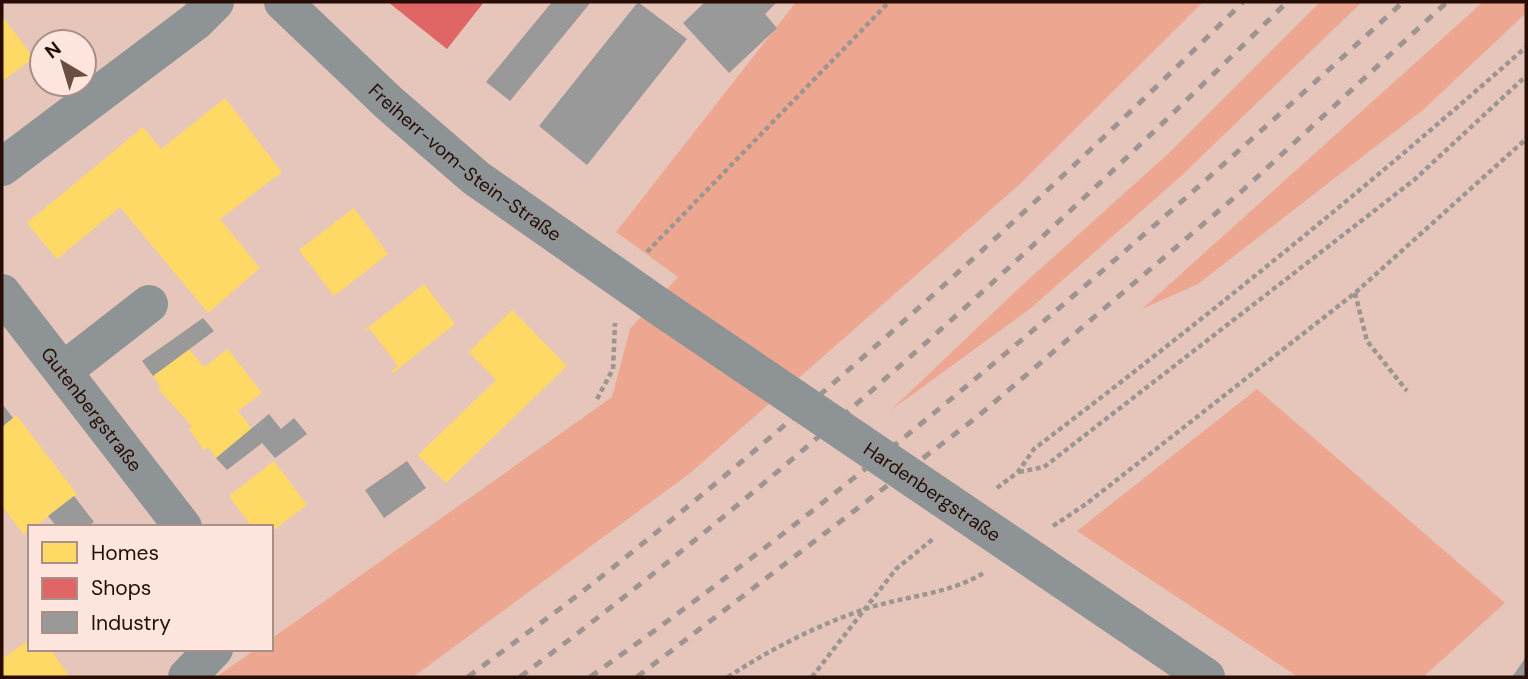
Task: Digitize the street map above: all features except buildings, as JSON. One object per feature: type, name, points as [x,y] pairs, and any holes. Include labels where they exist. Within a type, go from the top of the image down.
[{"type":"street","points":[[2,167],[196,21],[215,2]]},
{"type":"street","name":"Freiherr-vom-Stein-Straße","points":[[283,2],[389,103],[476,178],[660,307]]},
{"type":"street","name":"Gutenbergstraße","points":[[2,293],[181,525]]},
{"type":"street","points":[[62,370],[149,304]]},
{"type":"street","name":"Hardenbergstraße","points":[[660,307],[1206,677]]},
{"type":"street","points":[[187,677],[212,651]]},
{"type":"path","points":[[597,398],[613,369],[620,280],[889,2]]},
{"type":"path","points":[[996,489],[1018,472],[1034,449],[1216,310],[1387,170],[1526,47]]},
{"type":"path","points":[[1018,472],[1044,467],[1414,180],[1526,76]]},
{"type":"path","points":[[1044,532],[1086,503],[1355,293],[1526,139]]},
{"type":"path","points":[[1355,293],[1367,341],[1407,391]]},
{"type":"path","points":[[811,677],[897,569],[941,533]]},
{"type":"path","points":[[728,677],[749,663],[817,629],[863,610],[969,582],[990,568]]},
{"type":"shaded area","points":[[796,2],[1203,2],[1020,184],[689,474],[413,677],[216,677],[253,651],[273,651],[273,638],[612,397],[630,329],[678,277],[616,232]]},
{"type":"shaded area","points":[[1320,2],[1362,2],[1180,177],[1031,308],[891,410],[1018,289],[1169,153]]},
{"type":"shaded area","points":[[1483,2],[1526,2],[1526,13],[1424,109],[1198,284],[1142,309]]},
{"type":"shaded area","points":[[1257,389],[1505,603],[1423,677],[1298,677],[1077,531]]},
{"type":"railway","points":[[468,677],[616,565],[858,361],[1015,220],[1243,2]]},
{"type":"railway","points":[[520,677],[721,519],[915,353],[1103,180],[1287,2]]},
{"type":"railway","points":[[590,677],[697,599],[905,437],[1207,179],[1403,2]]},
{"type":"railway","points":[[637,677],[977,417],[1242,191],[1447,2]]}]
